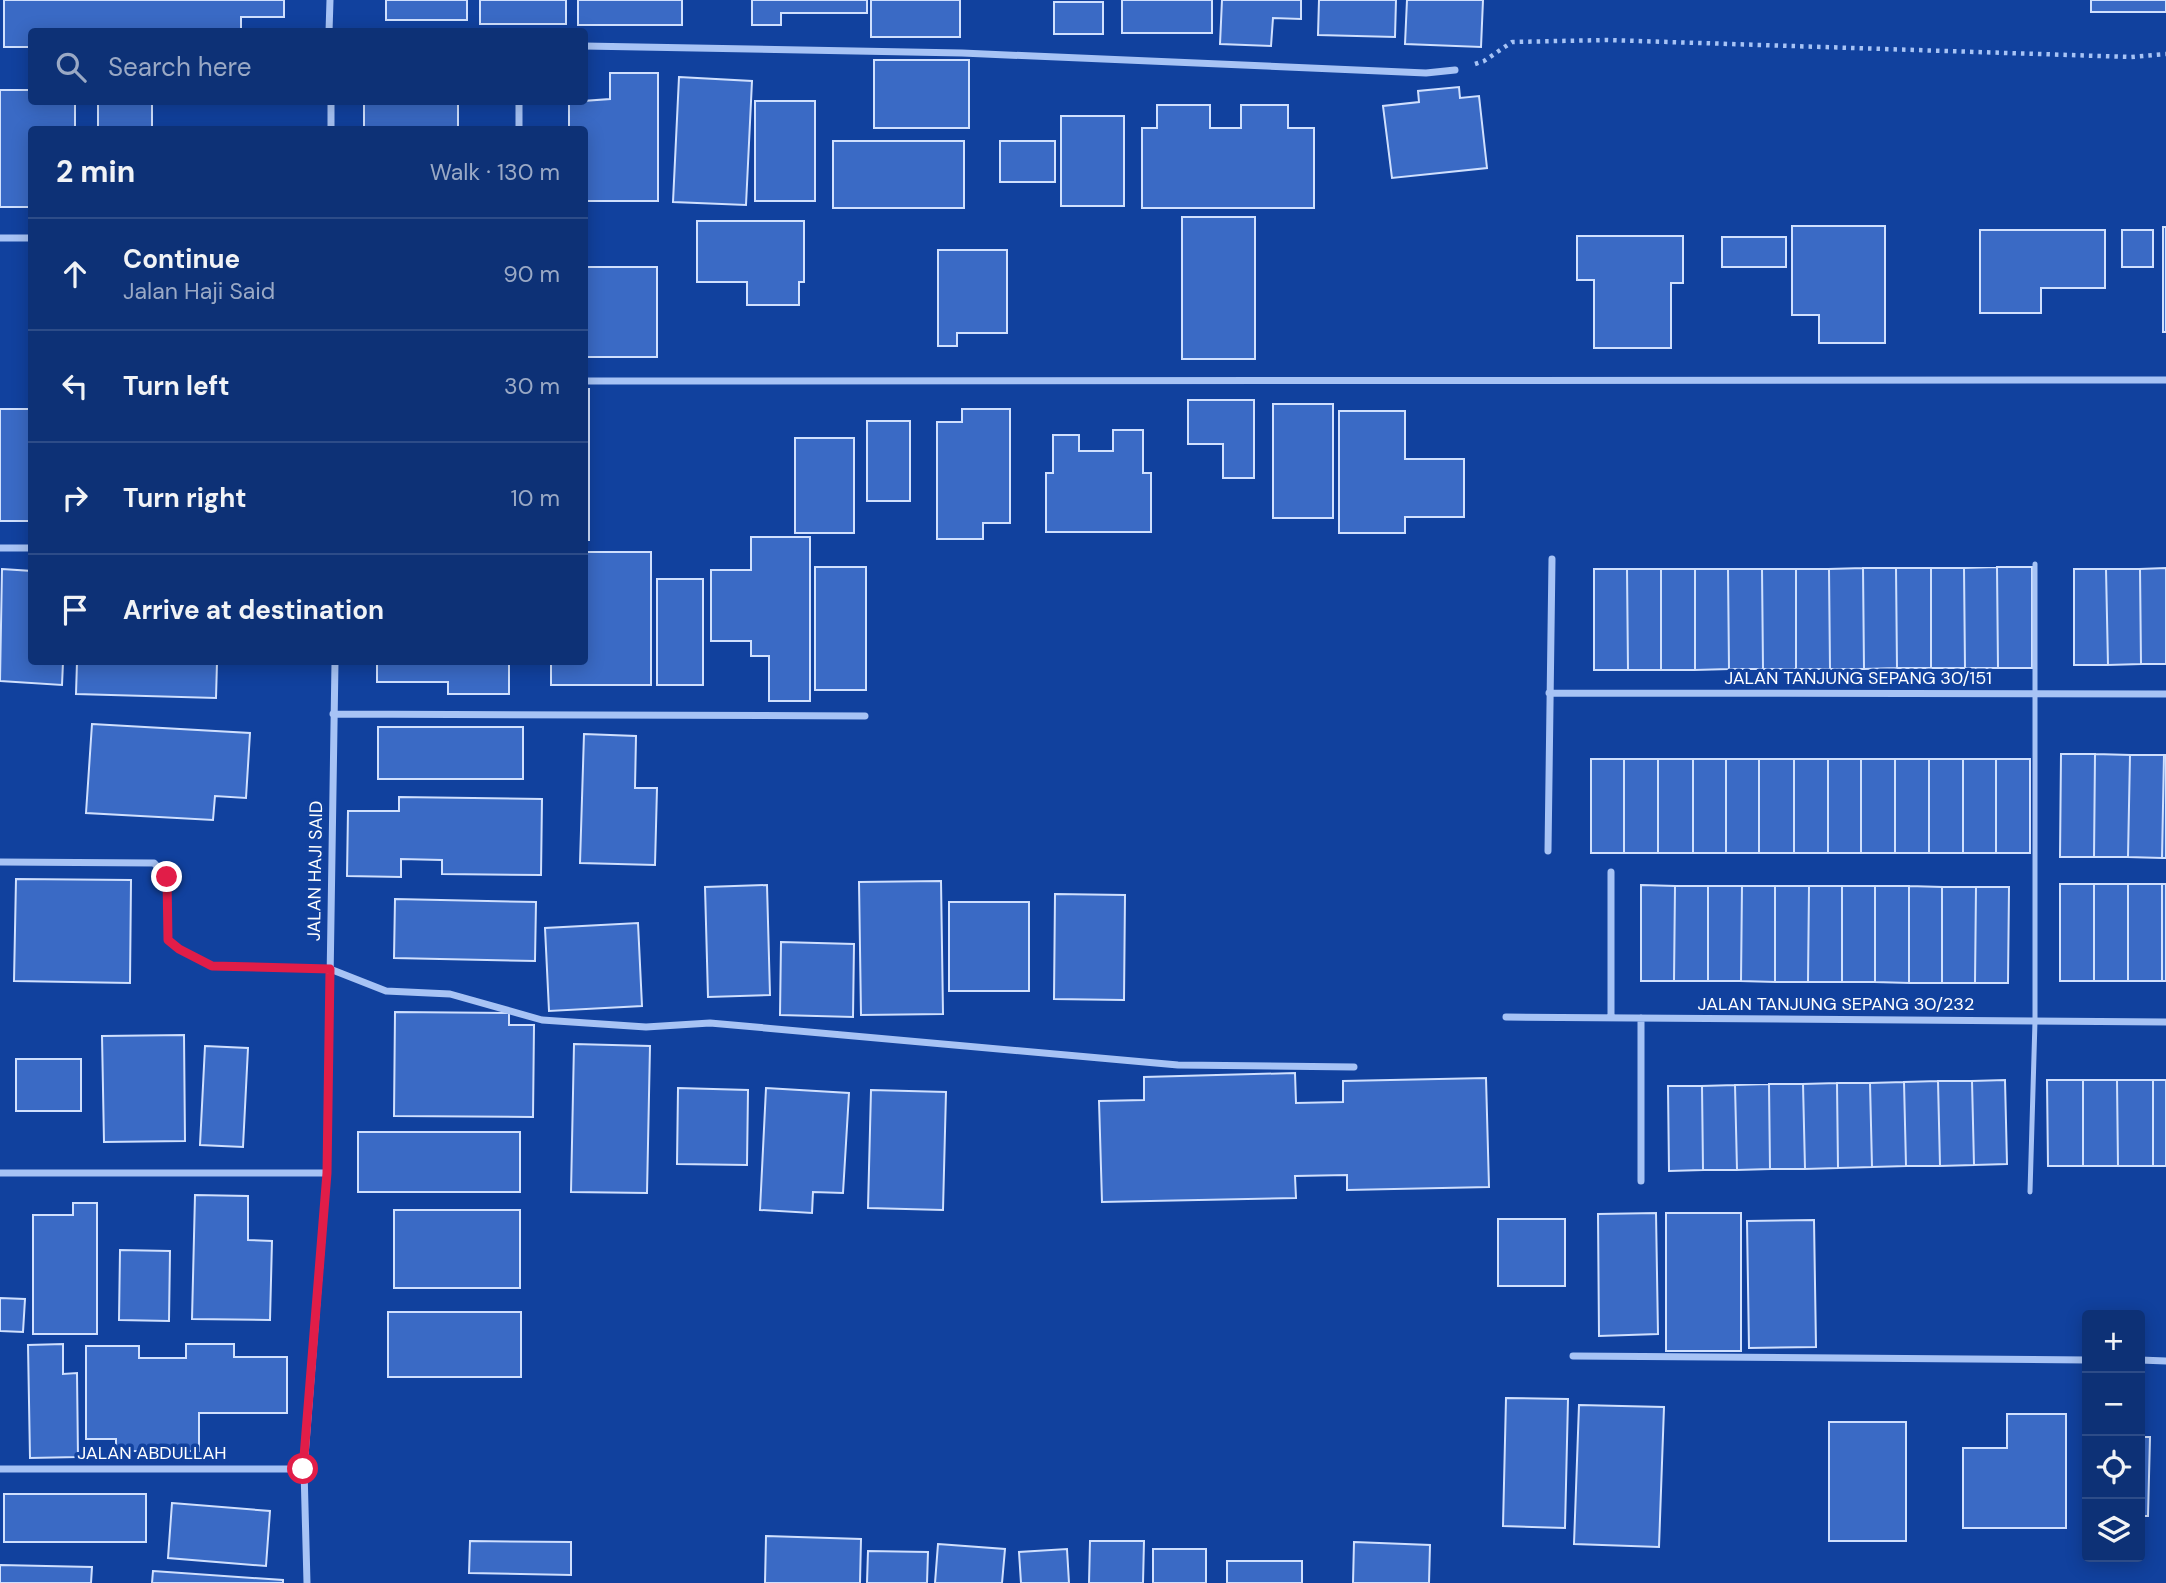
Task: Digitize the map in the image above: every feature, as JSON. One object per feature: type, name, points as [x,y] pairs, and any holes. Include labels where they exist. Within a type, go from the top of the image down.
[{"type":"street","points":[[329,28],[330,0]]},
{"type":"street","points":[[588,46],[962,53],[1426,73],[1455,70]]},
{"type":"street","points":[[331,105],[331,126]]},
{"type":"street","points":[[519,105],[519,126]]},
{"type":"street","points":[[0,238],[28,238]]},
{"type":"street","points":[[588,381],[2166,380]]},
{"type":"street","points":[[0,548],[28,548]]},
{"type":"street","points":[[1548,851],[1552,559]]},
{"type":"street","name":"JALAN HAJI SAID","points":[[307,1583],[303,1469],[327,1173],[335,665]]},
{"type":"street","name":"JALAN TANJUNG SEPANG 30/151","points":[[1549,693],[2166,694]]},
{"type":"street","points":[[333,714],[865,716]]},
{"type":"street","points":[[0,862],[154,863],[167,877],[168,940],[179,949],[212,966],[330,969],[386,990],[450,994],[541,1020],[646,1027],[709,1023],[1178,1065],[1354,1067]]},
{"type":"street","points":[[1611,872],[1611,1018]]},
{"type":"street","name":"JALAN TANJUNG SEPANG 30/232","points":[[1506,1017],[2166,1022]]},
{"type":"street","points":[[1641,1018],[1641,1181]]},
{"type":"street","points":[[0,1173],[327,1173]]},
{"type":"street","points":[[1573,1356],[2082,1360]]},
{"type":"street","points":[[2145,1360],[2166,1361]]},
{"type":"street","name":"JALAN ABDULLAH","points":[[0,1469],[303,1469]]},
{"type":"lane","points":[[2030,1192],[2035,1021],[2035,564]]},
{"type":"path","points":[[1455,70],[1484,61],[1512,42],[1607,40],[2131,57],[2166,54]]},
{"type":"building","points":[[4,0],[284,0],[284,17],[241,17],[241,28],[28,28],[28,47],[4,47]]},
{"type":"building","points":[[386,0],[467,0],[467,20],[386,20]]},
{"type":"building","points":[[480,0],[566,0],[566,24],[480,24]]},
{"type":"building","points":[[578,0],[682,0],[682,25],[578,25]]},
{"type":"building","points":[[752,0],[867,0],[867,13],[781,13],[781,25],[752,25]]},
{"type":"building","points":[[871,0],[960,0],[960,37],[871,37]]},
{"type":"building","points":[[1122,0],[1212,0],[1212,33],[1122,33]]},
{"type":"building","points":[[1222,0],[1301,0],[1301,19],[1273,18],[1271,46],[1220,44]]},
{"type":"building","points":[[1319,0],[1396,0],[1395,37],[1318,35]]},
{"type":"building","points":[[1407,0],[1483,0],[1481,47],[1405,44]]},
{"type":"building","points":[[2091,0],[2166,0],[2166,12],[2091,12]]},
{"type":"building","points":[[1054,2],[1103,2],[1103,34],[1054,34]]},
{"type":"building","points":[[874,60],[969,60],[969,128],[874,128]]},
{"type":"building","points":[[610,73],[658,73],[658,201],[588,201],[588,126],[569,126],[569,105],[588,105],[588,101],[610,99]]},
{"type":"building","points":[[679,77],[752,81],[746,205],[673,202]]},
{"type":"building","points":[[1459,87],[1460,98],[1479,96],[1487,168],[1392,178],[1383,106],[1419,102],[1418,91]]},
{"type":"building","points":[[0,90],[28,90],[28,105],[75,105],[75,126],[28,126],[28,207],[0,207]]},
{"type":"building","points":[[755,101],[815,101],[815,201],[755,201]]},
{"type":"building","points":[[98,105],[152,105],[152,126],[98,126]]},
{"type":"building","points":[[364,105],[458,105],[458,126],[364,126]]},
{"type":"building","points":[[1157,105],[1210,105],[1210,128],[1241,128],[1241,105],[1288,105],[1288,128],[1314,128],[1314,208],[1142,208],[1142,128],[1157,128]]},
{"type":"building","points":[[1061,116],[1124,116],[1124,206],[1061,206]]},
{"type":"building","points":[[833,141],[964,141],[964,208],[833,208]]},
{"type":"building","points":[[1000,141],[1055,141],[1055,182],[1000,182]]},
{"type":"building","points":[[1182,217],[1255,217],[1255,359],[1182,359]]},
{"type":"building","points":[[697,221],[804,221],[804,282],[799,282],[799,305],[747,305],[747,282],[697,282]]},
{"type":"building","points":[[1792,226],[1885,226],[1885,343],[1819,343],[1819,315],[1792,315]]},
{"type":"building","points":[[2163,227],[2166,227],[2166,332],[2163,332]]},
{"type":"building","points":[[1980,230],[2105,230],[2105,288],[2041,288],[2041,313],[1980,313]]},
{"type":"building","points":[[2122,230],[2153,230],[2153,267],[2122,267]]},
{"type":"building","points":[[1577,236],[1683,236],[1683,283],[1671,283],[1671,348],[1594,348],[1594,280],[1577,280]]},
{"type":"building","points":[[1722,237],[1786,237],[1786,267],[1722,267]]},
{"type":"building","points":[[938,250],[1007,250],[1007,333],[957,333],[957,346],[938,346]]},
{"type":"building","points":[[588,267],[657,267],[657,357],[588,357]]},
{"type":"building","points":[[588,389],[589,389],[588,540]]},
{"type":"building","points":[[1188,400],[1254,400],[1254,478],[1223,478],[1223,444],[1188,444]]},
{"type":"building","points":[[1273,404],[1333,404],[1333,518],[1273,518]]},
{"type":"building","points":[[0,409],[28,409],[28,521],[0,521]]},
{"type":"building","points":[[962,409],[1010,409],[1010,523],[983,523],[983,539],[937,539],[937,422],[962,422]]},
{"type":"building","points":[[1339,411],[1405,411],[1405,459],[1464,459],[1464,517],[1405,517],[1405,533],[1339,533]]},
{"type":"building","points":[[867,421],[910,421],[910,501],[867,501]]},
{"type":"building","points":[[1113,430],[1143,430],[1143,473],[1151,473],[1151,532],[1046,532],[1046,473],[1053,473],[1053,435],[1079,435],[1079,451],[1113,451]]},
{"type":"building","points":[[795,438],[854,438],[854,533],[795,533]]},
{"type":"building","points":[[751,537],[810,537],[810,701],[769,701],[769,656],[751,656],[751,641],[711,641],[711,570],[751,570]]},
{"type":"building","points":[[588,552],[651,552],[651,685],[551,685],[551,665],[588,665]]},
{"type":"building","points":[[815,567],[866,567],[866,690],[815,690]]},
{"type":"building","points":[[1997,567],[1998,668],[1965,668],[1964,568]]},
{"type":"building","points":[[1997,567],[2032,567],[2032,668],[1998,668]]},
{"type":"building","points":[[1863,568],[1864,669],[1830,669],[1829,569]]},
{"type":"building","points":[[1863,568],[1896,568],[1897,668],[1864,669]]},
{"type":"building","points":[[1896,568],[1931,568],[1931,668],[1897,668]]},
{"type":"building","points":[[1931,568],[1964,568],[1965,668],[1931,668]]},
{"type":"building","points":[[2166,568],[2166,664],[2141,664],[2140,569]]},
{"type":"building","points":[[2,569],[28,571],[28,665],[63,665],[62,685],[0,681]]},
{"type":"building","points":[[1594,569],[1627,569],[1628,670],[1594,670]]},
{"type":"building","points":[[1627,569],[1661,569],[1661,670],[1628,670]]},
{"type":"building","points":[[1661,569],[1695,569],[1695,670],[1661,670]]},
{"type":"building","points":[[1695,569],[1728,569],[1729,669],[1695,670]]},
{"type":"building","points":[[1728,569],[1762,569],[1763,669],[1729,669]]},
{"type":"building","points":[[1762,569],[1796,569],[1796,669],[1763,669]]},
{"type":"building","points":[[1796,569],[1829,569],[1830,669],[1796,669]]},
{"type":"building","points":[[2074,569],[2106,569],[2108,665],[2074,665]]},
{"type":"building","points":[[2106,569],[2140,569],[2141,664],[2108,665]]},
{"type":"building","points":[[657,579],[703,579],[703,685],[657,685]]},
{"type":"building","points":[[77,665],[217,665],[216,698],[76,694]]},
{"type":"building","points":[[377,665],[509,665],[509,694],[448,694],[448,682],[377,682]]},
{"type":"building","points":[[92,724],[250,733],[246,798],[215,796],[213,820],[86,813]]},
{"type":"building","points":[[378,727],[523,727],[523,779],[378,779]]},
{"type":"building","points":[[584,734],[636,736],[635,788],[657,788],[655,865],[580,863]]},
{"type":"building","points":[[2061,754],[2095,754],[2094,857],[2060,857]]},
{"type":"building","points":[[2095,754],[2130,755],[2128,857],[2094,857]]},
{"type":"building","points":[[2130,755],[2164,755],[2162,858],[2128,857]]},
{"type":"building","points":[[2164,755],[2166,858],[2162,858]]},
{"type":"building","points":[[1591,759],[1624,759],[1624,853],[1591,853]]},
{"type":"building","points":[[1624,759],[1658,759],[1658,853],[1624,853]]},
{"type":"building","points":[[1658,759],[1693,759],[1693,853],[1658,853]]},
{"type":"building","points":[[1693,759],[1726,759],[1726,853],[1693,853]]},
{"type":"building","points":[[1726,759],[1759,759],[1759,853],[1726,853]]},
{"type":"building","points":[[1759,759],[1794,759],[1794,853],[1759,853]]},
{"type":"building","points":[[1794,759],[1828,759],[1828,853],[1794,853]]},
{"type":"building","points":[[1828,759],[1861,759],[1861,853],[1828,853]]},
{"type":"building","points":[[1861,759],[1895,759],[1895,853],[1861,853]]},
{"type":"building","points":[[1895,759],[1929,759],[1929,853],[1895,853]]},
{"type":"building","points":[[1929,759],[1963,759],[1963,853],[1929,853]]},
{"type":"building","points":[[1963,759],[1996,759],[1996,853],[1963,853]]},
{"type":"building","points":[[1996,759],[2030,759],[2030,853],[1996,853]]},
{"type":"building","points":[[399,797],[542,799],[541,875],[442,874],[442,860],[401,859],[401,877],[347,876],[348,811],[399,811]]},
{"type":"building","points":[[16,879],[131,880],[130,983],[14,981]]},
{"type":"building","points":[[941,881],[943,1014],[861,1015],[859,882]]},
{"type":"building","points":[[2060,884],[2094,884],[2094,981],[2060,981]]},
{"type":"building","points":[[2094,884],[2128,884],[2128,981],[2094,981]]},
{"type":"building","points":[[2128,884],[2162,884],[2162,981],[2128,981]]},
{"type":"building","points":[[2162,884],[2166,884],[2166,981],[2162,981]]},
{"type":"building","points":[[767,885],[770,995],[708,997],[705,887]]},
{"type":"building","points":[[1641,885],[1675,886],[1674,981],[1641,981]]},
{"type":"building","points":[[1675,886],[1708,886],[1708,981],[1674,981]]},
{"type":"building","points":[[1708,886],[1742,886],[1741,981],[1708,981]]},
{"type":"building","points":[[1742,886],[1775,886],[1775,982],[1741,981]]},
{"type":"building","points":[[1775,886],[1809,886],[1808,982],[1775,982]]},
{"type":"building","points":[[1809,886],[1842,886],[1842,982],[1808,982]]},
{"type":"building","points":[[1842,886],[1875,886],[1875,982],[1842,982]]},
{"type":"building","points":[[1875,886],[1909,886],[1909,983],[1875,982]]},
{"type":"building","points":[[1909,886],[1942,887],[1942,983],[1909,983]]},
{"type":"building","points":[[1942,887],[1976,887],[1975,983],[1942,983]]},
{"type":"building","points":[[1976,887],[2009,887],[2008,983],[1975,983]]},
{"type":"building","points":[[1055,894],[1125,895],[1124,1000],[1054,999]]},
{"type":"building","points":[[395,899],[536,902],[535,961],[394,958]]},
{"type":"building","points":[[949,902],[1029,902],[1029,991],[949,991]]},
{"type":"building","points":[[638,923],[642,1006],[549,1011],[545,928]]},
{"type":"building","points":[[781,942],[854,944],[853,1017],[780,1015]]},
{"type":"building","points":[[395,1012],[509,1013],[509,1025],[534,1025],[533,1117],[394,1116]]},
{"type":"building","points":[[184,1035],[185,1141],[104,1142],[102,1036]]},
{"type":"building","points":[[574,1044],[650,1046],[647,1193],[571,1192]]},
{"type":"building","points":[[205,1046],[248,1048],[243,1147],[200,1145]]},
{"type":"building","points":[[16,1059],[81,1059],[81,1111],[16,1111]]},
{"type":"building","points":[[1295,1073],[1296,1103],[1343,1102],[1343,1081],[1486,1078],[1489,1187],[1347,1190],[1347,1175],[1295,1176],[1296,1198],[1102,1202],[1099,1101],[1144,1100],[1144,1077]]},
{"type":"building","points":[[2005,1080],[2007,1164],[1974,1165],[1972,1081]]},
{"type":"building","points":[[2047,1080],[2083,1080],[2083,1166],[2048,1166]]},
{"type":"building","points":[[2083,1080],[2117,1080],[2118,1166],[2083,1166]]},
{"type":"building","points":[[2117,1080],[2153,1080],[2153,1166],[2118,1166]]},
{"type":"building","points":[[2153,1080],[2166,1080],[2166,1166],[2153,1166]]},
{"type":"building","points":[[1938,1081],[1940,1166],[1906,1166],[1904,1082]]},
{"type":"building","points":[[1938,1081],[1972,1081],[1974,1165],[1940,1166]]},
{"type":"building","points":[[1904,1082],[1906,1166],[1872,1167],[1870,1083]]},
{"type":"building","points":[[1837,1083],[1838,1168],[1805,1169],[1803,1084]]},
{"type":"building","points":[[1837,1083],[1870,1083],[1872,1167],[1838,1168]]},
{"type":"building","points":[[1769,1084],[1770,1169],[1737,1170],[1735,1085]]},
{"type":"building","points":[[1769,1084],[1803,1084],[1805,1169],[1770,1169]]},
{"type":"building","points":[[1735,1085],[1737,1170],[1703,1170],[1702,1086]]},
{"type":"building","points":[[1668,1086],[1702,1086],[1703,1170],[1669,1171]]},
{"type":"building","points":[[678,1088],[748,1090],[747,1165],[677,1164]]},
{"type":"building","points":[[766,1088],[849,1093],[843,1193],[813,1192],[812,1213],[760,1210]]},
{"type":"building","points":[[871,1090],[946,1092],[943,1210],[868,1208]]},
{"type":"building","points":[[358,1132],[520,1132],[520,1192],[358,1192]]},
{"type":"building","points":[[195,1195],[248,1196],[248,1240],[272,1241],[270,1320],[192,1319]]},
{"type":"building","points":[[73,1203],[97,1203],[97,1334],[33,1334],[33,1215],[73,1215]]},
{"type":"building","points":[[394,1210],[520,1210],[520,1288],[394,1288]]},
{"type":"building","points":[[1656,1213],[1658,1334],[1599,1336],[1598,1214]]},
{"type":"building","points":[[1666,1213],[1741,1213],[1741,1351],[1666,1351]]},
{"type":"building","points":[[1498,1219],[1565,1219],[1565,1286],[1498,1286]]},
{"type":"building","points":[[1814,1220],[1816,1347],[1749,1348],[1747,1221]]},
{"type":"building","points":[[120,1250],[170,1251],[169,1321],[119,1320]]},
{"type":"building","points":[[0,1298],[25,1299],[23,1332],[0,1331]]},
{"type":"building","points":[[388,1312],[521,1312],[521,1377],[388,1377]]},
{"type":"building","points":[[63,1344],[63,1374],[77,1373],[78,1457],[30,1458],[28,1345]]},
{"type":"building","points":[[186,1344],[234,1344],[234,1357],[287,1357],[287,1413],[199,1413],[199,1451],[116,1451],[116,1439],[86,1439],[86,1346],[139,1346],[139,1358],[186,1358]]},
{"type":"building","points":[[1506,1398],[1568,1399],[1565,1528],[1503,1526]]},
{"type":"building","points":[[1579,1405],[1664,1407],[1659,1547],[1574,1544]]},
{"type":"building","points":[[2007,1414],[2066,1414],[2066,1528],[1963,1528],[1963,1448],[2007,1448]]},
{"type":"building","points":[[1829,1422],[1906,1422],[1906,1541],[1829,1541]]},
{"type":"building","points":[[2145,1437],[2150,1437],[2148,1516],[2145,1516]]},
{"type":"building","points":[[4,1494],[146,1494],[146,1542],[4,1542]]},
{"type":"building","points":[[172,1503],[270,1511],[266,1566],[168,1558]]},
{"type":"building","points":[[766,1536],[861,1539],[860,1583],[765,1583]]},
{"type":"building","points":[[470,1541],[571,1542],[571,1575],[469,1573]]},
{"type":"building","points":[[1090,1541],[1144,1541],[1143,1583],[1089,1583]]},
{"type":"building","points":[[1354,1542],[1430,1545],[1429,1583],[1353,1583]]},
{"type":"building","points":[[938,1544],[1005,1549],[1002,1583],[935,1583]]},
{"type":"building","points":[[1067,1549],[1069,1583],[1021,1583],[1019,1552]]},
{"type":"building","points":[[1153,1549],[1206,1549],[1206,1583],[1153,1583]]},
{"type":"building","points":[[868,1551],[928,1552],[927,1583],[867,1583]]},
{"type":"building","points":[[1227,1561],[1302,1561],[1302,1583],[1227,1583]]},
{"type":"building","points":[[0,1565],[92,1567],[91,1583],[0,1583]]},
{"type":"building","points":[[153,1571],[283,1580],[283,1583],[152,1583]]},
{"type":"route","points":[[167,877],[168,940],[179,949],[212,966],[330,969],[327,1173],[303,1469]]}]
